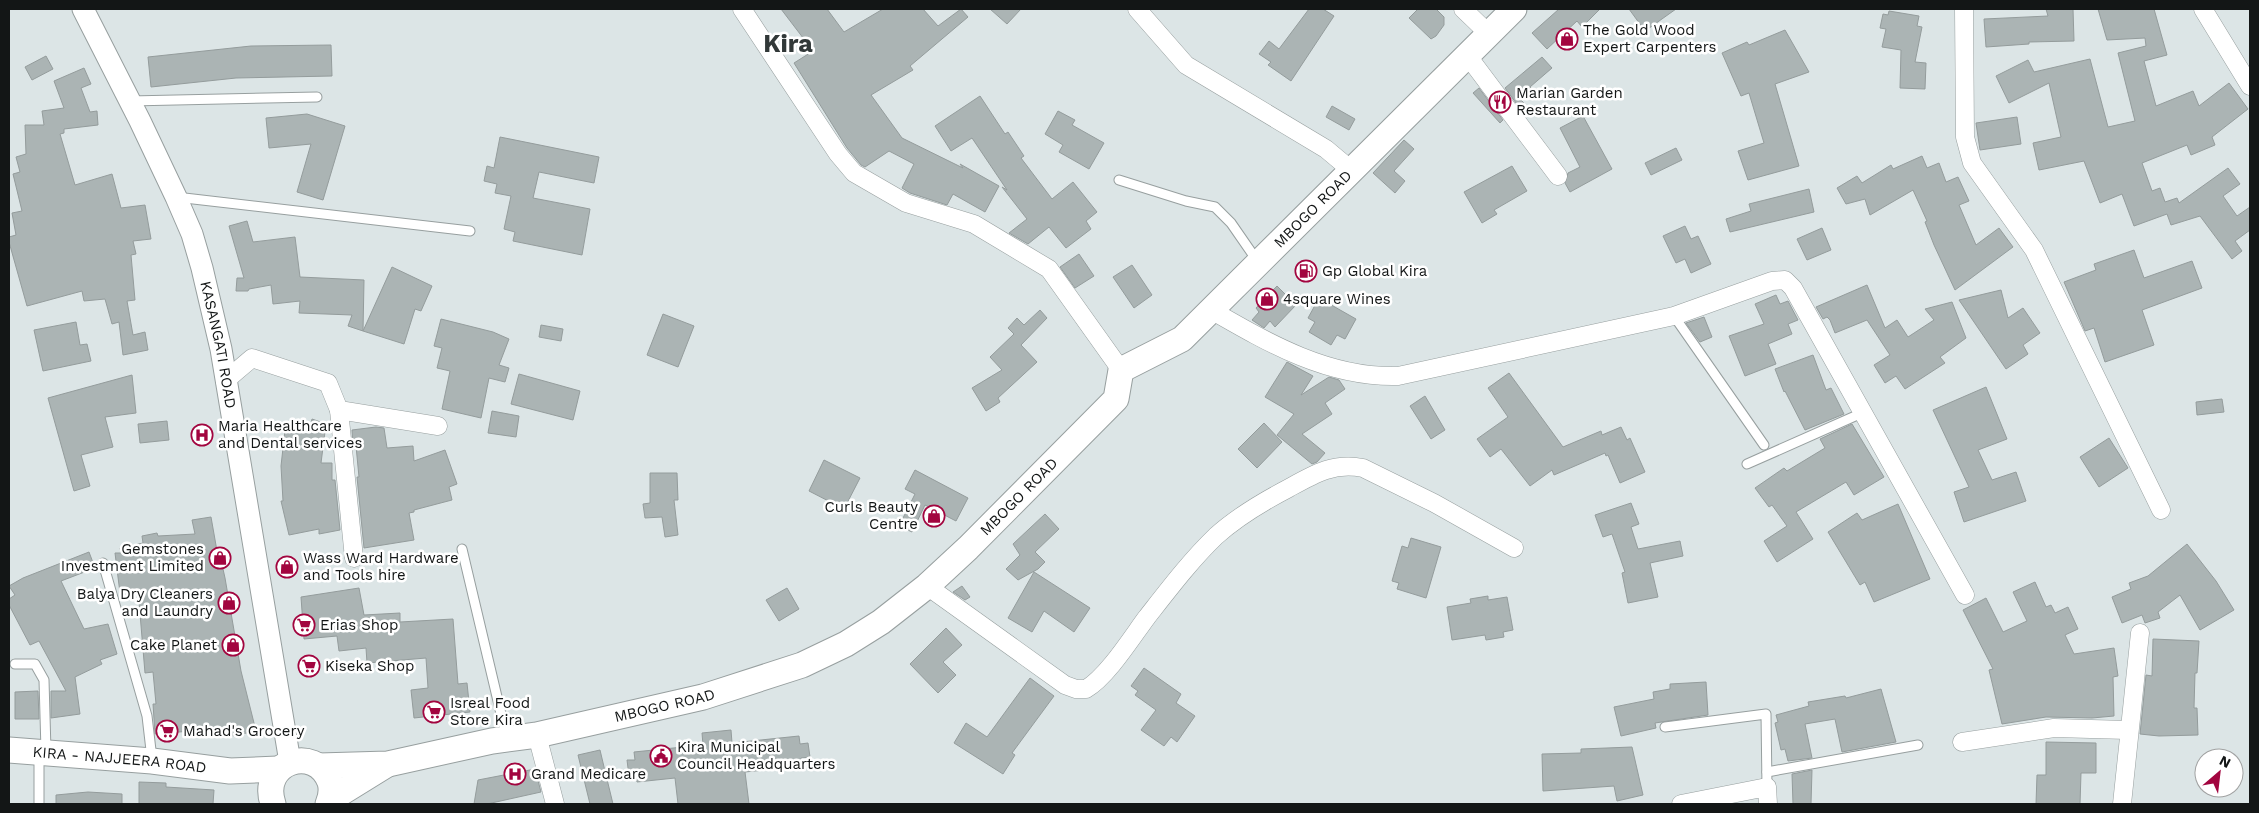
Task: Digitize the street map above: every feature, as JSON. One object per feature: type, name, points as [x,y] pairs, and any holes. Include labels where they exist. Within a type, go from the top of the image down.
[{"type":"main road","name":"MBOGO ROAD","points":[[284,765],[305,760],[319,766],[388,764],[537,734],[703,697],[802,665],[846,644],[881,622],[926,586],[968,548],[1116,399],[1121,370],[1182,339],[1514,9]]},
{"type":"main road","name":"KIRA - NAJJEERA ROAD","points":[[9,750],[42,751],[152,761],[230,771],[284,765]]},
{"type":"main road","name":"MBOGO ROAD","points":[[329,802],[388,764]]},
{"type":"main road","points":[[271,800],[271,781],[284,765]]},
{"type":"main road","points":[[319,766],[327,775],[332,787],[329,802]]},
{"type":"main road","name":"KIRA - NAJJEERA ROAD","points":[[230,771],[271,800]]},
{"type":"street","name":"KASANGATI ROAD","points":[[83,9],[176,196],[192,234],[202,268],[221,349],[284,765]]},
{"type":"street","points":[[742,9],[838,154],[854,173],[906,203],[974,224],[1049,269],[1121,370]]},
{"type":"street","points":[[1137,9],[1186,65],[1326,149],[1351,170]]},
{"type":"street","points":[[1463,9],[1489,34]]},
{"type":"street","points":[[1964,9],[1965,137],[1972,164],[2034,250],[2161,510]]},
{"type":"street","points":[[2203,9],[2250,86]]},
{"type":"street","points":[[1467,55],[1558,176]]},
{"type":"street","points":[[1211,310],[1260,338],[1287,350],[1354,374],[1375,377],[1398,376],[1674,316],[1772,281],[1785,280],[1794,288],[1965,595]]},
{"type":"street","points":[[225,381],[252,358],[328,383],[339,410],[354,558]]},
{"type":"street","points":[[339,410],[438,426]]},
{"type":"street","points":[[926,586],[1065,685],[1076,689],[1086,689],[1101,676],[1163,597],[1217,536],[1273,496],[1320,470],[1335,466],[1363,468],[1434,503],[1514,548]]},
{"type":"street","points":[[2122,804],[2128,730],[2140,633]]},
{"type":"street","points":[[1962,742],[2054,728],[2128,730]]},
{"type":"street","points":[[537,734],[555,804]]},
{"type":"street","points":[[1681,804],[1767,788]]},
{"type":"lane","points":[[130,101],[317,97]]},
{"type":"lane","points":[[1119,180],[1186,202],[1215,207],[1232,223],[1258,263]]},
{"type":"lane","points":[[176,196],[470,231]]},
{"type":"lane","points":[[1674,316],[1764,445]]},
{"type":"lane","points":[[1747,464],[1862,413]]},
{"type":"lane","points":[[462,549],[507,739]]},
{"type":"lane","points":[[103,563],[147,716],[152,761]]},
{"type":"lane","points":[[14,664],[35,664],[44,680],[39,804]]},
{"type":"lane","points":[[1665,727],[1766,714],[1767,788],[1918,745]]},
{"type":"building","points":[[781,9],[827,9],[844,32],[883,9],[923,9],[938,26],[961,9],[968,17],[910,66],[913,70],[871,95],[902,138],[963,168],[960,164],[999,186],[985,212],[953,194],[947,205],[910,193],[902,188],[914,164],[889,151],[865,167],[861,165],[847,148],[794,63],[813,51]]},
{"type":"building","points":[[990,9],[1021,9],[1007,24]]},
{"type":"building","points":[[1309,9],[1323,9],[1334,16],[1291,81],[1268,65],[1271,62],[1259,54],[1269,41],[1279,49]]},
{"type":"building","points":[[1418,9],[1436,9],[1444,17],[1444,25],[1436,36],[1431,39],[1409,18]]},
{"type":"building","points":[[1559,9],[1600,9],[1582,27],[1577,21],[1547,49],[1532,33]]},
{"type":"building","points":[[1629,9],[1676,9],[1645,31]]},
{"type":"building","points":[[2046,9],[2073,9],[2074,41],[2029,42],[2029,44],[1986,47],[1984,19],[2048,16]]},
{"type":"building","points":[[2098,9],[2154,9],[2167,55],[2144,61],[2156,106],[2193,91],[2199,106],[2229,83],[2248,109],[2212,137],[2215,145],[2191,155],[2187,145],[2142,163],[2152,191],[2160,188],[2165,202],[2177,198],[2179,203],[2228,168],[2240,184],[2223,196],[2237,216],[2250,207],[2250,230],[2235,241],[2242,251],[2232,259],[2200,216],[2171,225],[2167,214],[2134,226],[2122,194],[2100,203],[2084,161],[2039,170],[2033,143],[2061,137],[2049,83],[2009,103],[1996,76],[2028,60],[2034,72],[2090,59],[2108,127],[2135,121],[2118,53],[2146,46],[2145,38],[2107,40]]},
{"type":"building","points":[[1889,11],[1919,16],[1917,26],[1922,27],[1915,62],[1926,63],[1925,89],[1900,88],[1901,50],[1882,47],[1886,29],[1880,28],[1883,14],[1888,15]]},
{"type":"building","points":[[1785,30],[1809,72],[1775,84],[1799,166],[1748,180],[1738,151],[1764,143],[1749,93],[1741,96],[1722,53],[1747,42],[1749,45]]},
{"type":"building","points":[[331,45],[332,76],[236,78],[151,87],[148,57],[251,46]]},
{"type":"building","points":[[46,56],[53,69],[32,80],[25,67]]},
{"type":"building","points":[[1542,57],[1552,68],[1530,87],[1532,89],[1520,99],[1524,103],[1519,107],[1505,88]]},
{"type":"building","points":[[84,68],[91,84],[81,88],[90,112],[97,111],[98,125],[64,129],[64,133],[60,134],[75,185],[112,174],[121,208],[145,205],[151,239],[133,241],[136,254],[131,255],[135,300],[127,301],[133,335],[145,332],[148,350],[123,355],[119,322],[112,324],[105,299],[84,301],[82,291],[27,306],[9,242],[9,237],[16,235],[12,213],[22,211],[13,174],[20,172],[16,157],[26,154],[25,125],[44,125],[42,111],[64,108],[54,81]]},
{"type":"building","points":[[1479,88],[1503,120],[1500,123],[1473,93]]},
{"type":"building","points":[[980,96],[1005,134],[1008,132],[1024,156],[1021,158],[1052,199],[1073,182],[1097,212],[1086,221],[1091,229],[1066,248],[1049,227],[1028,244],[1009,233],[1027,219],[1002,187],[1007,190],[972,138],[951,151],[935,126]]},
{"type":"building","points":[[1332,106],[1355,119],[1349,130],[1326,117]]},
{"type":"building","points":[[1058,111],[1075,120],[1072,125],[1104,143],[1089,169],[1059,152],[1063,145],[1045,134]]},
{"type":"building","points":[[307,114],[345,126],[323,200],[297,192],[311,144],[269,148],[266,118]]},
{"type":"building","points":[[1583,116],[1612,169],[1570,192],[1565,183],[1568,173],[1580,167],[1560,128]]},
{"type":"building","points":[[2017,117],[2021,144],[1980,150],[1976,123]]},
{"type":"building","points":[[500,137],[599,157],[594,183],[539,172],[533,198],[590,209],[582,255],[513,241],[515,232],[504,229],[511,196],[495,193],[497,184],[484,181],[487,166],[494,168]]},
{"type":"building","points":[[1404,140],[1414,149],[1394,171],[1405,181],[1395,193],[1373,173]]},
{"type":"building","points":[[1676,148],[1682,160],[1651,175],[1645,163]]},
{"type":"building","points":[[1922,156],[1927,168],[1939,163],[1946,182],[1958,177],[1969,201],[1959,205],[1976,245],[1999,228],[2013,247],[1955,290],[1934,245],[1925,222],[1927,221],[1913,190],[1870,215],[1865,199],[1846,204],[1837,188],[1857,176],[1862,183],[1891,165],[1893,169]]},
{"type":"building","points":[[1512,166],[1527,191],[1494,210],[1497,214],[1482,223],[1464,192]]},
{"type":"building","points":[[1809,189],[1814,212],[1730,232],[1726,219],[1751,211],[1749,204]]},
{"type":"building","points":[[247,221],[253,242],[295,237],[300,277],[364,280],[363,331],[348,326],[352,315],[299,313],[300,301],[273,304],[271,285],[249,289],[248,291],[236,291],[237,278],[244,278],[229,226]]},
{"type":"building","points":[[1685,226],[1691,239],[1698,236],[1711,264],[1691,273],[1685,259],[1676,263],[1663,236]]},
{"type":"building","points":[[1822,228],[1831,250],[1807,260],[1797,239]]},
{"type":"building","points":[[2134,250],[2144,278],[2192,261],[2202,288],[2142,310],[2154,345],[2105,362],[2094,328],[2085,331],[2064,282],[2096,270],[2094,264]]},
{"type":"building","points":[[1079,254],[1094,276],[1075,288],[1060,267]]},
{"type":"building","points":[[1132,265],[1152,295],[1134,308],[1113,277]]},
{"type":"building","points":[[392,267],[432,286],[421,311],[415,309],[404,344],[363,331]]},
{"type":"building","points":[[1867,285],[1885,328],[1897,320],[1908,337],[1934,320],[1925,309],[1952,302],[1966,338],[1940,357],[1945,363],[1905,389],[1896,376],[1885,383],[1874,365],[1890,355],[1867,320],[1835,333],[1830,320],[1827,317],[1823,319],[1816,307]]},
{"type":"building","points":[[1277,286],[1296,305],[1275,327],[1270,321],[1264,328],[1252,320],[1259,312],[1256,308]]},
{"type":"building","points":[[2001,290],[2008,318],[2023,308],[2040,333],[2023,345],[2028,354],[2006,369],[1959,300]]},
{"type":"building","points":[[1776,295],[1780,304],[1788,301],[1798,320],[1788,324],[1792,334],[1768,344],[1776,364],[1745,376],[1729,336],[1764,324],[1755,304]]},
{"type":"building","points":[[1319,298],[1356,319],[1345,339],[1337,335],[1331,345],[1309,332],[1315,322],[1308,318]]},
{"type":"building","points":[[1040,310],[1047,318],[1021,345],[1037,362],[998,398],[1000,402],[986,411],[972,388],[1002,370],[990,357],[1014,334],[1008,328],[1017,318],[1024,325]]},
{"type":"building","points":[[663,314],[694,326],[678,367],[647,355]]},
{"type":"building","points":[[1704,317],[1712,337],[1700,342],[1686,323]]},
{"type":"building","points":[[441,319],[493,332],[509,339],[499,365],[509,368],[505,382],[489,378],[481,418],[442,409],[450,371],[437,368],[442,348],[434,346]]},
{"type":"building","points":[[76,322],[80,345],[87,344],[91,361],[43,371],[34,330]]},
{"type":"building","points":[[541,325],[563,329],[561,341],[539,337]]},
{"type":"building","points":[[1813,355],[1826,390],[1831,388],[1844,414],[1805,430],[1784,392],[1775,369]]},
{"type":"building","points":[[1287,362],[1313,376],[1301,395],[1329,377],[1339,380],[1345,389],[1325,403],[1332,414],[1302,434],[1325,453],[1317,462],[1312,464],[1277,435],[1294,414],[1265,397]]},
{"type":"building","points":[[1509,373],[1563,447],[1601,431],[1602,435],[1621,427],[1627,440],[1630,438],[1645,472],[1620,483],[1608,455],[1606,456],[1605,453],[1554,475],[1552,470],[1530,486],[1501,449],[1490,457],[1477,439],[1508,417],[1488,388]]},
{"type":"building","points":[[519,374],[580,391],[573,420],[511,404]]},
{"type":"building","points":[[132,375],[136,413],[105,417],[113,447],[81,455],[90,486],[74,491],[48,398]]},
{"type":"building","points":[[1986,387],[2007,439],[1978,450],[1992,480],[2016,472],[2026,501],[1964,522],[1954,492],[1969,487],[1933,410]]},
{"type":"building","points":[[1425,396],[1445,430],[1431,439],[1410,406]]},
{"type":"building","points":[[2222,399],[2224,412],[2197,415],[2196,402]]},
{"type":"building","points":[[492,411],[519,416],[516,437],[488,433]]},
{"type":"building","points":[[312,419],[326,424],[321,463],[332,463],[332,480],[335,480],[340,530],[319,534],[319,529],[289,535],[281,501],[283,501],[281,466],[285,430],[309,431]]},
{"type":"building","points":[[167,421],[169,440],[140,443],[138,424]]},
{"type":"building","points":[[1264,423],[1282,442],[1257,468],[1238,449]]},
{"type":"building","points":[[1852,424],[1884,477],[1854,495],[1846,482],[1796,512],[1813,539],[1777,562],[1764,541],[1787,526],[1772,505],[1769,507],[1755,488],[1784,468],[1787,471],[1825,448],[1820,439]]},
{"type":"building","points":[[384,428],[387,448],[413,446],[414,461],[445,450],[457,484],[449,487],[452,500],[409,513],[414,540],[364,548],[356,446],[353,446],[352,430]]},
{"type":"building","points":[[2109,438],[2128,468],[2099,487],[2080,457]]},
{"type":"building","points":[[824,460],[860,478],[844,509],[809,491]]},
{"type":"building","points":[[915,470],[968,498],[956,521],[925,505],[912,532],[899,526],[915,494],[905,489]]},
{"type":"building","points":[[650,473],[677,473],[678,500],[674,500],[678,535],[665,537],[662,517],[645,518],[643,504],[650,503]]},
{"type":"building","points":[[1631,503],[1639,524],[1631,527],[1638,549],[1680,541],[1683,556],[1650,563],[1658,597],[1628,603],[1622,573],[1625,572],[1612,534],[1603,537],[1595,515]]},
{"type":"building","points":[[1898,504],[1930,579],[1874,602],[1865,582],[1860,585],[1828,532],[1857,513],[1862,520]]},
{"type":"building","points":[[1045,514],[1059,529],[1035,552],[1045,562],[1038,569],[1018,580],[1006,569],[1020,555],[1013,544]]},
{"type":"building","points":[[211,517],[217,551],[219,551],[225,578],[241,671],[256,731],[232,736],[231,731],[203,735],[203,730],[155,734],[153,704],[156,704],[153,672],[145,673],[138,590],[120,593],[115,553],[121,553],[120,548],[143,543],[142,536],[157,533],[158,536],[195,534],[192,520]]},
{"type":"building","points":[[1411,538],[1441,547],[1426,598],[1397,589],[1399,583],[1392,581],[1402,546],[1408,548]]},
{"type":"building","points":[[2187,544],[2216,581],[2234,610],[2200,630],[2180,595],[2158,612],[2160,618],[2145,623],[2142,615],[2122,623],[2112,597],[2131,589],[2129,583],[2148,576]]},
{"type":"building","points":[[89,552],[95,568],[61,581],[84,629],[108,624],[117,654],[100,660],[102,664],[75,677],[80,714],[51,718],[51,691],[66,691],[39,641],[30,645],[9,605],[9,599],[15,595],[9,586],[23,578]]},
{"type":"building","points":[[1034,572],[1090,608],[1074,632],[1044,611],[1032,632],[1008,618]]},
{"type":"building","points":[[2035,582],[2046,607],[2051,605],[2055,613],[2068,607],[2078,629],[2065,635],[2074,654],[2114,648],[2118,676],[2113,677],[2114,716],[2092,718],[2046,717],[2002,724],[1989,670],[1993,669],[1963,610],[1986,598],[2003,632],[2027,621],[2013,592]]},
{"type":"building","points":[[962,586],[970,597],[965,600],[953,592]]},
{"type":"building","points":[[359,588],[364,615],[400,613],[400,622],[453,619],[458,684],[467,683],[470,712],[414,718],[411,690],[428,688],[426,658],[367,663],[366,648],[339,651],[337,636],[304,639],[301,597]]},
{"type":"building","points":[[787,588],[799,609],[779,621],[766,600]]},
{"type":"building","points":[[1488,596],[1488,600],[1507,597],[1513,630],[1503,632],[1504,637],[1486,640],[1485,635],[1452,640],[1447,607],[1471,603],[1470,599]]},
{"type":"building","points":[[946,628],[962,645],[943,662],[956,675],[938,693],[910,664]]},
{"type":"building","points":[[2153,639],[2199,641],[2197,673],[2195,673],[2194,708],[2197,708],[2198,735],[2159,736],[2140,734],[2146,675],[2152,676]]},
{"type":"building","points":[[1144,668],[1181,694],[1176,703],[1195,716],[1177,742],[1171,737],[1164,746],[1141,730],[1156,710],[1135,695],[1138,691],[1131,686]]},
{"type":"building","points":[[1030,678],[1054,696],[1012,753],[1015,755],[1003,774],[954,743],[966,723],[987,737]]},
{"type":"building","points":[[1706,682],[1708,715],[1655,723],[1656,728],[1621,736],[1614,707],[1654,699],[1653,692],[1670,689],[1670,684]]},
{"type":"building","points":[[1881,689],[1896,742],[1842,752],[1835,719],[1805,724],[1812,758],[1788,761],[1785,749],[1781,750],[1775,723],[1778,722],[1776,715],[1809,706],[1808,702],[1845,696],[1846,698]]},
{"type":"building","points":[[38,691],[39,719],[15,719],[15,692]]},
{"type":"building","points":[[731,730],[732,743],[799,736],[800,744],[808,743],[810,757],[801,758],[802,766],[745,772],[749,804],[678,804],[675,778],[637,782],[636,775],[629,776],[627,760],[635,760],[634,752],[703,745],[702,733]]},
{"type":"building","points":[[2046,742],[2096,743],[2096,773],[2081,773],[2080,804],[2036,804],[2037,775],[2046,775]]},
{"type":"building","points":[[1632,747],[1643,795],[1617,801],[1614,786],[1543,791],[1542,754],[1581,753],[1581,749]]},
{"type":"building","points":[[600,750],[613,804],[590,804],[578,755]]},
{"type":"building","points":[[535,769],[541,792],[487,804],[474,804],[478,780]]},
{"type":"building","points":[[1812,770],[1811,804],[1793,804],[1792,774]]},
{"type":"building","points":[[139,782],[166,783],[166,787],[214,790],[213,804],[139,804]]},
{"type":"building","points":[[88,792],[122,794],[122,804],[56,804],[56,795]]},
{"type":"place","name":"The Gold Wood Expert Carpenters","points":[[1567,39]]},
{"type":"place","name":"Marian Garden Restaurant","points":[[1500,102]]},
{"type":"place","name":"Gp Global Kira","points":[[1306,271]]},
{"type":"place","name":"4square Wines","points":[[1267,299]]},
{"type":"place","name":"Maria Healthcare and Dental services","points":[[202,435]]},
{"type":"place","name":"Curls Beauty Centre","points":[[934,516]]},
{"type":"place","name":"Gemstones Investment Limited","points":[[220,558]]},
{"type":"place","name":"Wass Ward Hardware and Tools hire","points":[[287,567]]},
{"type":"place","name":"Balya Dry Cleaners and Laundry","points":[[229,603]]},
{"type":"place","name":"Erias Shop","points":[[304,625]]},
{"type":"place","name":"Cake Planet","points":[[233,645]]},
{"type":"place","name":"Kiseka Shop","points":[[309,666]]},
{"type":"place","name":"Isreal Food Store Kira","points":[[434,712]]},
{"type":"place","name":"Mahad's Grocery","points":[[167,731]]},
{"type":"place","name":"Kira Municipal Council Headquarters","points":[[661,756]]},
{"type":"place","name":"Grand Medicare","points":[[515,774]]},
{"type":"district","name":"Kira","points":[[788,43]]}]
